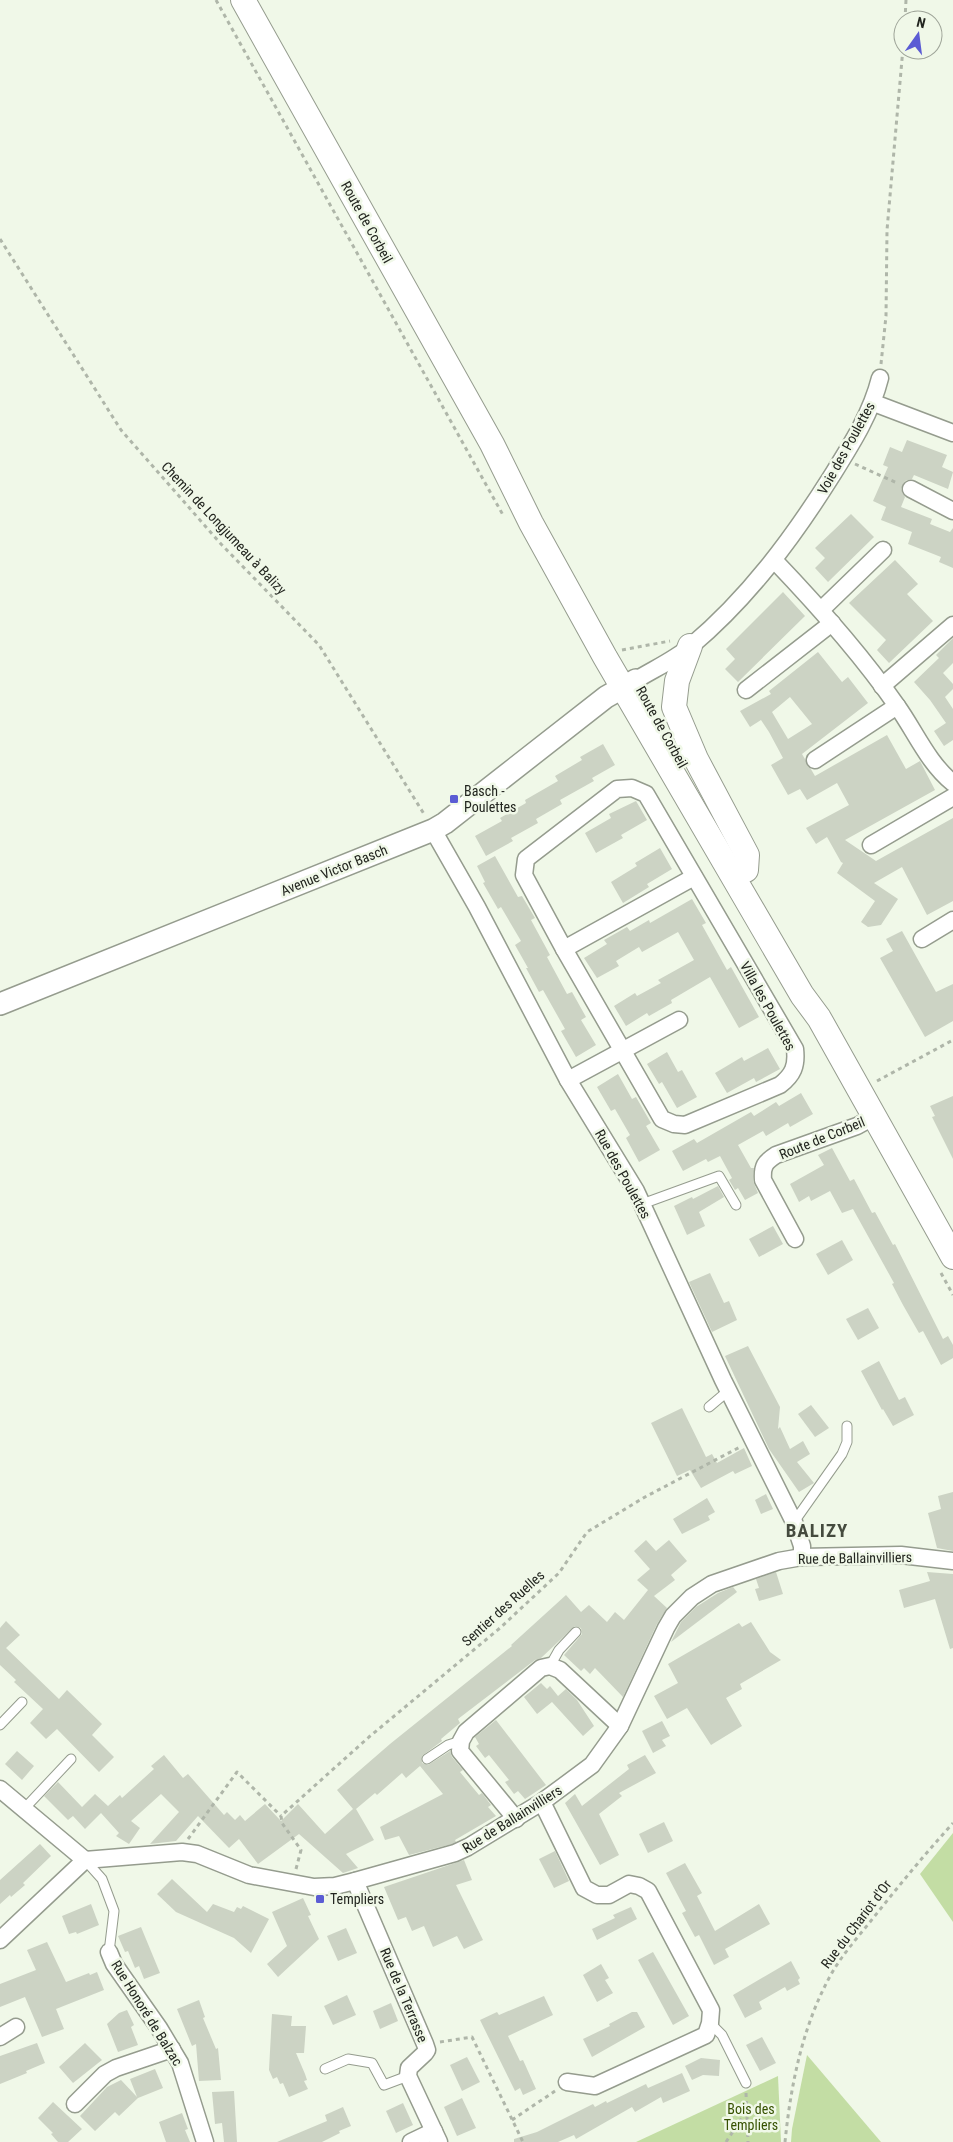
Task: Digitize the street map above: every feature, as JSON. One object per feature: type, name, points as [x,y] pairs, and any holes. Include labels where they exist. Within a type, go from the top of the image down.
[{"type":"main road","name":"Route de Corbeil","points":[[243,0],[492,444],[531,523],[600,649],[653,714],[746,870],[811,991],[819,1018]]},
{"type":"main road","name":"Route de Corbeil","points":[[492,444],[543,518],[620,651],[629,683],[802,995],[819,1018],[953,1257]]},
{"type":"main road","points":[[690,646],[677,681],[674,707],[696,759],[747,855],[746,870]]},
{"type":"street","name":"Voie des Poulettes","points":[[629,683],[678,656],[690,646],[734,607],[774,560],[812,508],[843,459],[874,403],[880,378]]},
{"type":"street","points":[[874,403],[953,433]]},
{"type":"street","points":[[911,489],[953,511]]},
{"type":"street","points":[[820,610],[883,550]]},
{"type":"street","points":[[774,560],[832,623],[882,686],[934,764],[950,774]]},
{"type":"street","points":[[746,690],[832,623]]},
{"type":"street","points":[[882,686],[953,625]]},
{"type":"street","name":"Avenue Victor Basch","points":[[0,1004],[433,830],[606,697],[629,683]]},
{"type":"street","points":[[815,760],[897,706]]},
{"type":"street","name":"Villa les Poulettes","points":[[632,788],[646,794],[795,1049],[796,1062],[791,1076],[780,1085],[685,1125],[674,1124],[662,1119],[564,949],[524,875],[526,859],[617,789],[632,788]]},
{"type":"street","points":[[871,845],[953,797]]},
{"type":"street","name":"Rue des Poulettes","points":[[433,830],[477,907],[568,1080],[636,1191],[728,1391],[794,1522],[802,1546],[802,1557]]},
{"type":"street","points":[[564,949],[694,877]]},
{"type":"street","points":[[922,940],[953,920]]},
{"type":"street","points":[[568,1080],[679,1020]]},
{"type":"street","name":"Route de Corbeil","points":[[795,1239],[763,1180],[762,1170],[765,1162],[776,1155],[857,1126],[875,1116]]},
{"type":"street","name":"Rue de Ballainvilliers","points":[[86,1860],[177,1852],[197,1854],[249,1875],[314,1887],[335,1886],[455,1853],[516,1819],[592,1765],[620,1726],[666,1628],[674,1616],[692,1597],[712,1584],[778,1561],[802,1557],[901,1556],[953,1561]]},
{"type":"street","points":[[516,1819],[460,1751],[461,1741],[466,1732],[541,1668],[550,1666],[560,1670],[620,1726]]},
{"type":"street","points":[[0,1789],[86,1860],[0,1940]]},
{"type":"street","points":[[542,1802],[584,1888],[597,1895],[609,1895],[629,1884],[639,1886],[648,1891],[711,2010],[710,2023],[706,2035],[595,2086],[567,2082]]},
{"type":"street","name":"Rue de la Terrasse","points":[[355,1881],[427,2050],[409,2068],[408,2076]]},
{"type":"street","name":"Rue Honoré de Balzac","points":[[109,1952],[114,1964],[180,2063],[205,2142]]},
{"type":"street","points":[[0,2037],[16,2027]]},
{"type":"street","points":[[75,2104],[111,2071],[172,2049]]},
{"type":"street","points":[[408,2076],[437,2137],[411,2142]]},
{"type":"lane","points":[[642,1204],[719,1176],[736,1205]]},
{"type":"lane","points":[[709,1407],[728,1391]]},
{"type":"lane","points":[[794,1522],[842,1454],[847,1442],[847,1426]]},
{"type":"lane","points":[[550,1666],[559,1650],[576,1632]]},
{"type":"lane","points":[[0,1725],[22,1702]]},
{"type":"lane","points":[[427,1759],[448,1745],[461,1741]]},
{"type":"lane","points":[[24,1809],[71,1759]]},
{"type":"lane","name":"Rue Honoré de Balzac","points":[[86,1860],[102,1879],[114,1911],[109,1952]]},
{"type":"lane","points":[[710,2023],[722,2035],[746,2084]]},
{"type":"lane","points":[[325,2069],[348,2059],[372,2063],[384,2085],[408,2076]]},
{"type":"path","points":[[880,378],[886,316],[887,230],[902,60]]},
{"type":"path","name":"Chemin de Longjumeau à Balizy","points":[[0,239],[121,430],[221,544],[319,644],[433,830]]},
{"type":"path","points":[[843,459],[911,489]]},
{"type":"path","points":[[620,651],[675,640],[683,641],[690,646]]},
{"type":"path","points":[[860,1090],[953,1040]]},
{"type":"path","name":"Sentier des Ruelles","points":[[281,1816],[358,1747],[500,1628],[559,1573],[587,1532],[645,1497],[753,1440]]},
{"type":"path","points":[[177,1852],[237,1772],[281,1816],[282,1823],[301,1850],[292,1884]]},
{"type":"path","name":"Rue du Chariot d'Or","points":[[785,2142],[787,2116],[799,2058],[813,2012],[833,1970],[908,1874],[953,1823]]},
{"type":"path","points":[[425,2044],[472,2037],[523,2142]]},
{"type":"path","points":[[512,2120],[567,2082]]},
{"type":"path","points":[[746,2084],[748,2142]]},
{"type":"path","points":[[726,2142],[746,2112]]},
{"type":"green space","points":[[953,1833],[953,1922],[920,1874]]},
{"type":"green space","points":[[807,2055],[881,2142],[791,2142]]},
{"type":"green space","name":"Bois des Templiers","points":[[778,2076],[781,2142],[636,2142]]},
{"type":"building","points":[[907,440],[947,455],[942,467],[953,472],[948,489],[914,475],[912,479],[905,481],[901,489],[905,497],[901,507],[932,519],[930,524],[950,532],[953,528],[953,568],[939,562],[941,557],[908,544],[912,532],[881,520],[886,507],[873,501],[888,467],[883,465],[890,447],[902,452]]},
{"type":"building","points":[[851,514],[874,537],[828,582],[815,568],[825,558],[815,548]]},
{"type":"building","points":[[895,560],[918,584],[907,594],[933,621],[889,663],[877,650],[886,640],[849,603]]},
{"type":"building","points":[[783,592],[805,616],[738,682],[725,669],[735,659],[726,649]]},
{"type":"building","points":[[953,638],[953,663],[943,673],[953,684],[953,689],[945,697],[953,709],[953,740],[944,746],[934,731],[946,723],[930,700],[914,682],[939,658],[936,655]]},
{"type":"building","points":[[818,652],[842,682],[848,677],[868,703],[802,754],[815,776],[887,735],[906,769],[920,761],[935,790],[845,840],[876,861],[953,818],[953,901],[927,915],[902,867],[874,883],[898,899],[881,925],[868,927],[861,922],[875,901],[837,873],[843,863],[827,837],[816,844],[806,828],[849,805],[837,783],[807,800],[800,789],[788,795],[771,765],[783,758],[769,732],[761,720],[750,727],[740,711],[771,694],[769,691]],"holes":[[[790,697],[812,724],[788,739],[772,712]]]},
{"type":"building","points":[[603,744],[615,765],[592,778],[594,781],[560,800],[562,804],[536,819],[538,823],[511,838],[513,841],[486,856],[475,836],[502,821],[500,818],[526,803],[525,800],[558,781],[555,776],[582,760],[580,757]]},
{"type":"building","points":[[636,801],[647,820],[621,835],[623,838],[596,853],[585,833],[611,818],[609,814]]},
{"type":"building","points":[[660,848],[672,869],[647,884],[649,887],[623,903],[611,882],[637,866],[635,863]]},
{"type":"building","points":[[495,856],[518,897],[522,896],[535,918],[531,920],[550,955],[547,957],[567,994],[572,992],[586,1017],[581,1020],[596,1045],[576,1057],[561,1031],[565,1029],[543,990],[539,992],[515,945],[521,941],[501,907],[498,909],[483,883],[485,882],[477,866]]},
{"type":"building","points":[[692,899],[706,923],[702,925],[727,970],[731,967],[759,1017],[739,1028],[710,977],[671,1000],[672,1003],[649,1016],[647,1013],[626,1026],[614,1006],[635,993],[637,996],[661,983],[658,980],[694,960],[678,932],[642,952],[639,947],[616,961],[619,966],[597,978],[584,958],[607,944],[604,940],[627,927],[630,931],[649,920],[650,923]]},
{"type":"building","points":[[902,931],[936,992],[953,984],[953,1021],[925,1037],[880,958],[893,951],[886,939]]},
{"type":"building","points":[[768,1048],[780,1069],[756,1082],[754,1078],[727,1093],[715,1073],[742,1057],[744,1061]]},
{"type":"building","points":[[667,1052],[678,1072],[682,1070],[697,1097],[677,1108],[662,1082],[659,1084],[647,1064]]},
{"type":"building","points":[[618,1074],[632,1099],[636,1097],[651,1123],[646,1126],[660,1150],[639,1162],[626,1138],[630,1135],[615,1109],[611,1111],[597,1087]]},
{"type":"building","points":[[801,1093],[813,1114],[790,1127],[788,1123],[766,1136],[763,1131],[738,1145],[751,1168],[754,1168],[753,1181],[758,1193],[745,1200],[738,1188],[735,1190],[729,1180],[732,1178],[720,1156],[708,1162],[706,1159],[683,1171],[672,1151],[694,1139],[697,1143],[751,1112],[754,1116],[776,1102],[779,1106]]},
{"type":"building","points":[[953,1096],[953,1159],[932,1117],[935,1116],[930,1106]]},
{"type":"building","points":[[832,1148],[850,1181],[854,1179],[872,1213],[875,1212],[893,1245],[895,1244],[943,1339],[948,1336],[953,1345],[953,1358],[941,1365],[923,1331],[919,1333],[903,1305],[892,1284],[894,1283],[853,1209],[842,1213],[830,1191],[811,1201],[809,1196],[799,1202],[790,1184],[824,1165],[818,1155]]},
{"type":"building","points":[[718,1186],[724,1197],[699,1212],[705,1226],[687,1235],[674,1206]]},
{"type":"building","points":[[773,1226],[783,1244],[759,1257],[749,1239]]},
{"type":"building","points":[[842,1240],[853,1260],[828,1275],[816,1254]]},
{"type":"building","points":[[710,1273],[724,1303],[729,1301],[737,1320],[712,1332],[689,1282]]},
{"type":"building","points":[[868,1308],[879,1328],[858,1340],[846,1319]]},
{"type":"building","points":[[748,1346],[780,1407],[778,1429],[780,1427],[790,1449],[803,1441],[810,1454],[797,1462],[814,1483],[799,1492],[769,1449],[725,1356]]},
{"type":"building","points":[[879,1361],[899,1400],[905,1397],[914,1415],[893,1426],[861,1371]]},
{"type":"building","points":[[811,1405],[829,1428],[815,1437],[798,1414]]},
{"type":"building","points":[[682,1408],[706,1457],[712,1454],[717,1463],[744,1448],[752,1466],[735,1474],[733,1471],[701,1488],[690,1470],[677,1476],[651,1423]]},
{"type":"building","points":[[953,1492],[953,1551],[937,1548],[928,1513],[941,1509],[938,1496]]},
{"type":"building","points":[[766,1494],[773,1509],[761,1514],[755,1500]]},
{"type":"building","points":[[707,1498],[715,1512],[708,1516],[710,1520],[682,1534],[673,1519]]},
{"type":"building","points":[[646,1540],[656,1551],[669,1540],[687,1561],[671,1575],[675,1580],[654,1596],[667,1608],[657,1624],[623,1697],[595,1668],[590,1674],[584,1668],[581,1671],[564,1655],[582,1634],[581,1628],[575,1626],[541,1658],[535,1660],[458,1719],[460,1723],[441,1739],[442,1741],[422,1756],[422,1763],[428,1765],[450,1751],[452,1757],[463,1770],[460,1772],[479,1795],[482,1793],[491,1805],[488,1807],[496,1816],[455,1840],[456,1842],[452,1844],[409,1855],[399,1836],[385,1840],[380,1827],[443,1794],[420,1766],[406,1778],[402,1773],[377,1795],[375,1793],[356,1809],[374,1840],[346,1854],[358,1868],[343,1873],[299,1834],[258,1864],[239,1839],[229,1848],[198,1816],[176,1841],[150,1844],[179,1812],[161,1794],[131,1821],[140,1828],[129,1844],[116,1836],[119,1833],[101,1813],[85,1829],[73,1816],[68,1820],[44,1796],[58,1782],[82,1807],[95,1794],[108,1806],[120,1795],[122,1798],[154,1769],[151,1766],[164,1755],[183,1778],[188,1774],[224,1815],[227,1812],[235,1820],[240,1815],[245,1821],[265,1804],[281,1821],[298,1804],[325,1834],[353,1809],[337,1790],[390,1744],[512,1646],[566,1595],[581,1612],[589,1605],[607,1622],[615,1612],[624,1620],[648,1590],[637,1580],[650,1569],[634,1551]]},
{"type":"building","points":[[776,1572],[783,1594],[759,1601],[755,1589],[759,1588],[756,1579]]},
{"type":"building","points":[[927,1572],[953,1574],[953,1648],[950,1649],[935,1599],[904,1608],[899,1590],[930,1581]]},
{"type":"building","points":[[733,1587],[737,1592],[671,1642],[681,1622],[696,1607],[718,1593]]},
{"type":"building","points":[[6,1621],[20,1635],[6,1648],[59,1699],[67,1690],[102,1724],[92,1735],[114,1757],[99,1772],[57,1729],[46,1739],[30,1723],[43,1709],[14,1682],[16,1680],[0,1665],[0,1628]]},
{"type":"building","points":[[751,1622],[770,1652],[781,1660],[740,1684],[742,1689],[726,1698],[742,1726],[711,1745],[687,1708],[667,1719],[654,1696],[678,1683],[668,1664],[739,1623],[742,1627]]},
{"type":"building","points":[[541,1683],[547,1689],[550,1686],[558,1696],[566,1689],[577,1700],[594,1726],[583,1736],[552,1702],[537,1714],[524,1697]]},
{"type":"building","points":[[496,1720],[546,1785],[525,1799],[518,1791],[514,1794],[505,1782],[509,1780],[489,1755],[485,1758],[476,1746],[479,1744],[475,1737]]},
{"type":"building","points":[[662,1721],[670,1736],[662,1740],[666,1746],[653,1753],[642,1731]]},
{"type":"building","points":[[17,1751],[34,1766],[22,1780],[5,1764]]},
{"type":"building","points":[[645,1755],[656,1773],[619,1793],[622,1796],[599,1814],[619,1855],[600,1865],[565,1803],[575,1794],[582,1806],[629,1769],[627,1765]]},
{"type":"building","points":[[664,1822],[673,1841],[648,1853],[639,1834]]},
{"type":"building","points":[[40,1844],[51,1856],[23,1883],[25,1885],[0,1904],[0,1880]]},
{"type":"building","points":[[555,1851],[569,1881],[554,1888],[539,1859]]},
{"type":"building","points":[[464,1860],[472,1880],[456,1885],[483,1940],[464,1949],[457,1936],[433,1947],[424,1926],[412,1931],[406,1917],[398,1920],[384,1887]]},
{"type":"building","points":[[685,1863],[702,1893],[697,1896],[715,1931],[759,1904],[770,1924],[725,1949],[729,1957],[714,1965],[699,1935],[695,1937],[682,1913],[686,1911],[666,1873]]},
{"type":"building","points":[[172,1879],[207,1912],[213,1904],[234,1912],[237,1907],[241,1909],[243,1906],[269,1919],[251,1953],[234,1938],[176,1912],[157,1894]]},
{"type":"building","points":[[303,1898],[311,1915],[308,1916],[319,1939],[278,1977],[267,1964],[287,1946],[272,1912]]},
{"type":"building","points":[[91,1904],[99,1925],[77,1934],[76,1932],[69,1934],[62,1916]]},
{"type":"building","points":[[631,1907],[637,1919],[597,1940],[592,1929],[615,1918],[613,1915]]},
{"type":"building","points":[[141,1927],[160,1973],[144,1979],[139,1966],[135,1968],[128,1951],[125,1952],[118,1936]]},
{"type":"building","points":[[346,1928],[357,1953],[338,1961],[327,1936]]},
{"type":"building","points":[[47,1942],[66,1982],[89,1973],[90,1975],[97,1972],[104,1990],[56,2009],[64,2029],[42,2037],[25,1997],[0,2007],[0,1984],[36,1970],[27,1950]]},
{"type":"building","points":[[653,1952],[689,2016],[673,2025],[638,1960]]},
{"type":"building","points":[[791,1961],[800,1978],[798,1980],[800,1984],[787,1991],[785,1987],[759,2002],[762,2009],[745,2018],[733,1995]]},
{"type":"building","points":[[601,1964],[609,1978],[605,1980],[613,1993],[597,2002],[583,1975]]},
{"type":"building","points":[[347,1995],[356,2015],[333,2025],[324,2006]]},
{"type":"building","points":[[544,1996],[553,2015],[508,2036],[520,2061],[523,2060],[536,2089],[523,2095],[520,2088],[515,2091],[480,2020],[497,2012],[499,2015]]},
{"type":"building","points":[[199,2000],[205,2017],[203,2018],[216,2049],[218,2048],[221,2080],[199,2081],[196,2044],[192,2046],[177,2009]]},
{"type":"building","points":[[391,2003],[398,2021],[380,2029],[373,2011]]},
{"type":"building","points":[[127,2010],[134,2025],[131,2027],[138,2045],[118,2052],[107,2024],[119,2013]]},
{"type":"building","points":[[632,2012],[637,2012],[645,2027],[592,2057],[583,2039],[610,2026],[609,2024]]},
{"type":"building","points":[[272,2014],[292,2016],[291,2026],[306,2026],[304,2053],[296,2053],[307,2080],[304,2081],[308,2089],[289,2097],[283,2083],[280,2084],[277,2077],[273,2079],[269,2070]]},
{"type":"building","points":[[762,2037],[776,2063],[760,2071],[746,2045]]},
{"type":"building","points":[[37,2043],[45,2063],[0,2084],[0,2056]]},
{"type":"building","points":[[85,2043],[102,2060],[73,2083],[59,2067]]},
{"type":"building","points":[[467,2057],[480,2082],[462,2091],[450,2065]]},
{"type":"building","points":[[701,2058],[720,2060],[719,2076],[703,2075],[692,2080],[685,2066]]},
{"type":"building","points":[[155,2069],[163,2088],[138,2098],[119,2116],[115,2112],[95,2131],[80,2116],[107,2087],[121,2080],[137,2097],[130,2079]]},
{"type":"building","points":[[682,2073],[690,2091],[663,2103],[661,2097],[635,2112],[632,2107],[576,2139],[574,2135],[558,2142],[514,2142],[514,2139],[537,2132],[593,2104],[595,2107],[606,2101],[607,2103],[646,2084],[648,2088]]},
{"type":"building","points":[[234,2091],[237,2142],[224,2142],[222,2123],[215,2124],[212,2092]]},
{"type":"building","points":[[462,2098],[476,2128],[457,2136],[444,2107]]},
{"type":"building","points":[[53,2102],[82,2129],[68,2142],[58,2142],[51,2134],[53,2133],[38,2118]]},
{"type":"building","points":[[403,2103],[413,2125],[396,2133],[386,2111]]},
{"type":"building","points":[[343,2107],[351,2126],[339,2131],[340,2133],[322,2142],[277,2142],[327,2121],[325,2115]]},
{"type":"building","points":[[182,2113],[188,2129],[185,2130],[190,2142],[166,2142],[159,2122]]},
{"type":"place","name":"Basch - Poulettes","points":[[454,799]]},
{"type":"place","name":"Templiers","points":[[320,1899]]},
{"type":"district","name":"BALIZY","points":[[817,1530]]}]
